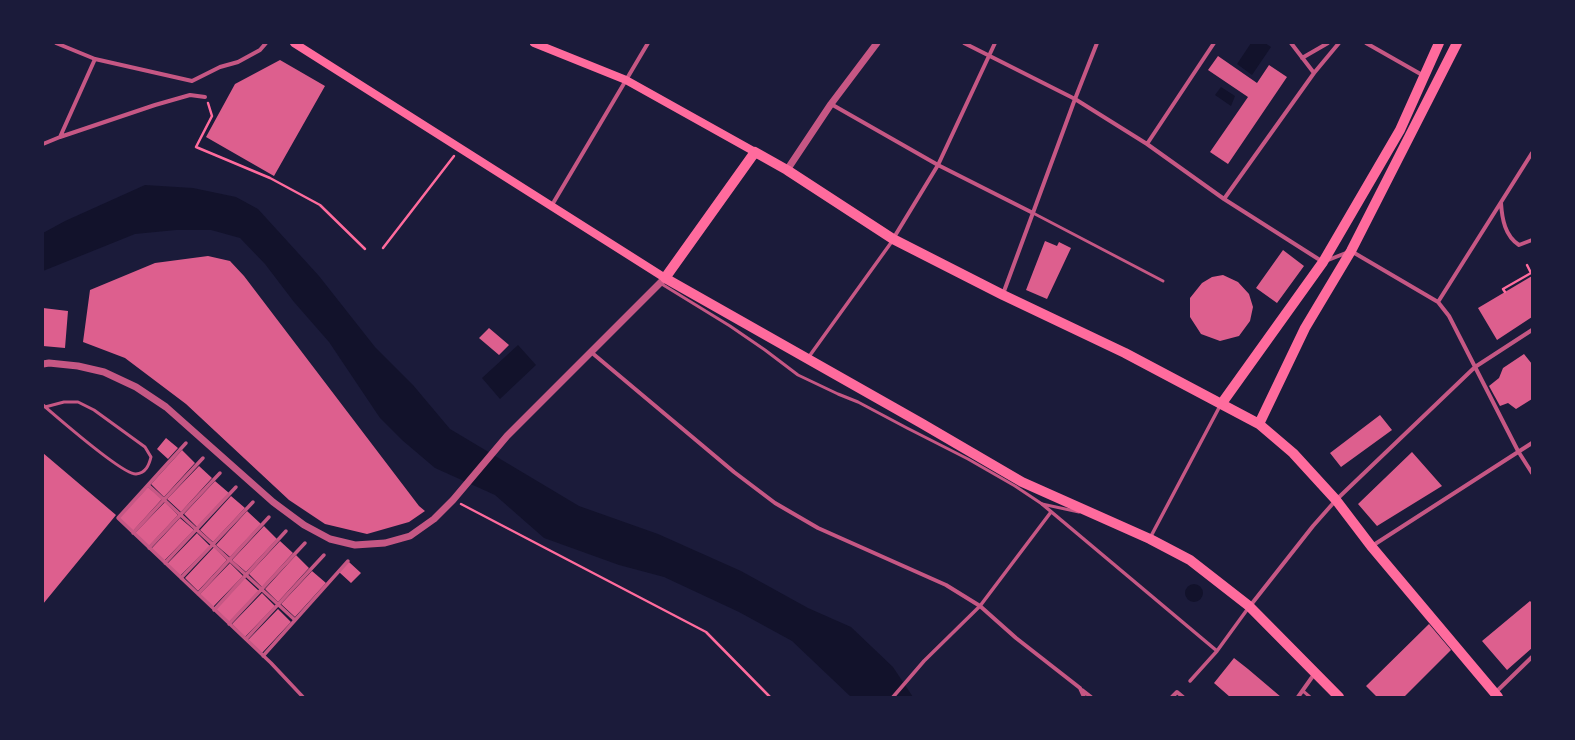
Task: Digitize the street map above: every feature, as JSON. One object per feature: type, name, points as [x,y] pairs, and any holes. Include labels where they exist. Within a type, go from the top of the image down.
[{"type":"main road","points":[[294,43],[552,206],[662,281],[807,359],[1022,482],[1150,539],[1190,560],[1250,606],[1339,697]]},
{"type":"main road","points":[[534,43],[626,80],[787,170],[893,239],[1003,295],[1125,353],[1222,403],[1259,424],[1294,454],[1336,500],[1371,546],[1496,695]]},
{"type":"main road","points":[[1222,403],[1323,262],[1400,130],[1439,43]]},
{"type":"main road","points":[[1259,424],[1305,328],[1351,251],[1457,43]]},
{"type":"main road","points":[[662,281],[755,152]]},
{"type":"street","points":[[56,43],[95,59],[192,81],[220,67],[238,62],[260,50],[266,43]]},
{"type":"street","points":[[552,206],[648,43]]},
{"type":"street","points":[[787,170],[831,104],[877,43]]},
{"type":"street","points":[[964,43],[1075,99],[1147,144],[1224,199],[1323,262],[1351,251],[1438,302],[1449,316],[1518,451],[1532,473]]},
{"type":"street","points":[[807,359],[893,239],[938,165],[996,43]]},
{"type":"street","points":[[1003,295],[1032,213],[1097,43]]},
{"type":"street","points":[[1147,144],[1214,43]]},
{"type":"street","points":[[1291,43],[1314,73]]},
{"type":"street","points":[[1302,58],[1328,43]]},
{"type":"street","points":[[1224,199],[1314,73],[1339,43]]},
{"type":"street","points":[[1366,43],[1424,76]]},
{"type":"street","points":[[60,137],[95,59]]},
{"type":"street","points":[[43,144],[155,105],[190,95],[205,97]]},
{"type":"street","points":[[831,104],[938,165],[1032,213]]},
{"type":"street","points":[[1438,302],[1532,152]]},
{"type":"street","points":[[1501,203],[1503,223],[1514,242],[1520,245],[1532,240]]},
{"type":"street","points":[[43,364],[49,363],[78,366],[104,372],[136,387],[166,407],[273,502],[304,525],[330,539],[355,545],[385,543],[410,536],[434,519],[453,500],[506,438],[662,281]]},
{"type":"street","points":[[1190,681],[1217,651],[1250,606],[1336,500],[1474,367],[1532,330]]},
{"type":"street","points":[[591,352],[734,472],[775,503],[818,528],[946,584],[980,606],[1016,638],[1091,697]]},
{"type":"street","points":[[1150,539],[1222,403]]},
{"type":"street","points":[[186,443],[118,518],[246,640],[303,697]]},
{"type":"street","points":[[1371,546],[1532,443]]},
{"type":"street","points":[[133,533],[203,458]]},
{"type":"street","points":[[149,548],[220,473]]},
{"type":"street","points":[[148,485],[295,620]]},
{"type":"street","points":[[165,563],[236,487]]},
{"type":"street","points":[[181,578],[253,502]]},
{"type":"street","points":[[1042,504],[1217,651]]},
{"type":"street","points":[[893,697],[924,661],[980,606],[1051,512]]},
{"type":"street","points":[[198,594],[269,517]]},
{"type":"street","points":[[214,610],[286,531]]},
{"type":"street","points":[[229,624],[305,543]]},
{"type":"street","points":[[246,640],[324,555]]},
{"type":"street","points":[[262,656],[348,561]]},
{"type":"street","points":[[1496,695],[1532,657]]},
{"type":"street","points":[[1298,697],[1315,673]]},
{"type":"street","points":[[1080,688],[1084,697]]},
{"type":"street","points":[[1172,697],[1177,692],[1183,697]]},
{"type":"lane","points":[[1032,213],[1163,281]]},
{"type":"lane","points":[[662,281],[765,350],[798,375],[858,402],[968,459],[1015,486],[1042,504],[1095,515]]},
{"type":"lane","points":[[64,402],[78,402],[94,410],[145,448],[151,457],[149,466],[143,472],[135,474],[125,471],[44,406],[64,402]]},
{"type":"lane","points":[[1303,691],[1310,697]]},
{"type":"path","points":[[205,97],[212,116],[196,147],[270,178],[320,205],[365,249]]},
{"type":"path","points":[[383,248],[460,148]]},
{"type":"path","points":[[1505,292],[1503,289],[1531,273],[1527,265]]},
{"type":"path","points":[[453,500],[706,632],[770,697]]},
{"type":"shaded area","points":[[1251,43],[1265,43],[1271,47],[1252,75],[1237,64]]},
{"type":"shaded area","points":[[1221,87],[1235,96],[1231,106],[1215,95]]},
{"type":"shaded area","points":[[145,185],[193,188],[236,197],[258,209],[319,276],[375,347],[413,385],[450,429],[579,506],[658,534],[741,571],[808,608],[851,627],[893,667],[913,697],[851,697],[792,641],[739,612],[664,577],[619,565],[544,538],[495,495],[435,468],[402,440],[380,418],[329,342],[294,302],[265,264],[240,238],[211,230],[176,230],[135,234],[43,271],[43,233],[65,221]]},
{"type":"shaded area","points":[[518,345],[536,365],[500,399],[482,378]]},
{"type":"shaded area","points":[[1190,584],[1198,584],[1203,589],[1201,600],[1198,602],[1190,602],[1185,597],[1185,589]]},
{"type":"building","points":[[1218,56],[1257,83],[1269,65],[1287,77],[1228,164],[1210,152],[1248,97],[1208,70]]},
{"type":"building","points":[[280,60],[325,86],[274,176],[206,137],[235,84]]},
{"type":"building","points":[[1045,241],[1057,246],[1059,242],[1071,248],[1047,299],[1026,290]]},
{"type":"building","points":[[1283,250],[1304,266],[1277,303],[1256,288]]},
{"type":"building","points":[[208,256],[230,261],[244,276],[419,506],[425,511],[409,522],[367,534],[325,524],[289,500],[186,404],[125,358],[83,342],[90,290],[155,263]]},
{"type":"building","points":[[1223,275],[1238,282],[1249,294],[1253,307],[1250,321],[1239,336],[1220,341],[1201,334],[1190,317],[1190,298],[1202,283],[1212,277]]},
{"type":"building","points":[[1532,276],[1532,317],[1497,340],[1478,308]]},
{"type":"building","points":[[43,308],[68,311],[65,348],[43,346]]},
{"type":"building","points":[[489,328],[509,345],[499,355],[479,338]]},
{"type":"building","points":[[1524,354],[1532,364],[1532,399],[1516,409],[1508,403],[1500,406],[1489,386],[1499,378],[1503,368]]},
{"type":"building","points":[[1380,415],[1392,430],[1341,467],[1330,453]]},
{"type":"building","points":[[166,438],[178,448],[168,459],[157,449]]},
{"type":"building","points":[[182,450],[195,463],[164,497],[151,484]]},
{"type":"building","points":[[1412,452],[1442,486],[1377,526],[1358,504]]},
{"type":"building","points":[[43,453],[116,515],[43,604]]},
{"type":"building","points":[[199,466],[212,478],[181,512],[167,499]]},
{"type":"building","points":[[215,481],[229,493],[197,527],[184,514]]},
{"type":"building","points":[[148,487],[162,499],[133,531],[119,518]]},
{"type":"building","points":[[231,496],[245,508],[213,542],[200,530]]},
{"type":"building","points":[[165,502],[178,515],[149,546],[135,533]]},
{"type":"building","points":[[247,511],[261,524],[230,557],[216,545]]},
{"type":"building","points":[[180,518],[194,530],[164,561],[151,549]]},
{"type":"building","points":[[264,526],[277,539],[246,572],[232,560]]},
{"type":"building","points":[[197,533],[210,546],[180,576],[167,564]]},
{"type":"building","points":[[280,541],[293,553],[262,587],[249,574]]},
{"type":"building","points":[[214,547],[227,560],[198,591],[185,578]]},
{"type":"building","points":[[296,555],[309,568],[278,602],[265,589]]},
{"type":"building","points":[[349,562],[361,573],[351,583],[339,572]]},
{"type":"building","points":[[230,563],[243,576],[213,607],[200,594]]},
{"type":"building","points":[[312,571],[326,583],[295,617],[281,604]]},
{"type":"building","points":[[245,578],[259,591],[229,622],[216,609]]},
{"type":"building","points":[[262,593],[275,606],[245,637],[232,624]]},
{"type":"building","points":[[1530,601],[1532,603],[1532,648],[1507,670],[1482,641]]},
{"type":"building","points":[[278,609],[291,622],[262,653],[248,640]]},
{"type":"building","points":[[1429,624],[1451,650],[1404,697],[1377,697],[1366,686]]},
{"type":"building","points":[[1234,658],[1281,697],[1230,697],[1214,683]]}]
